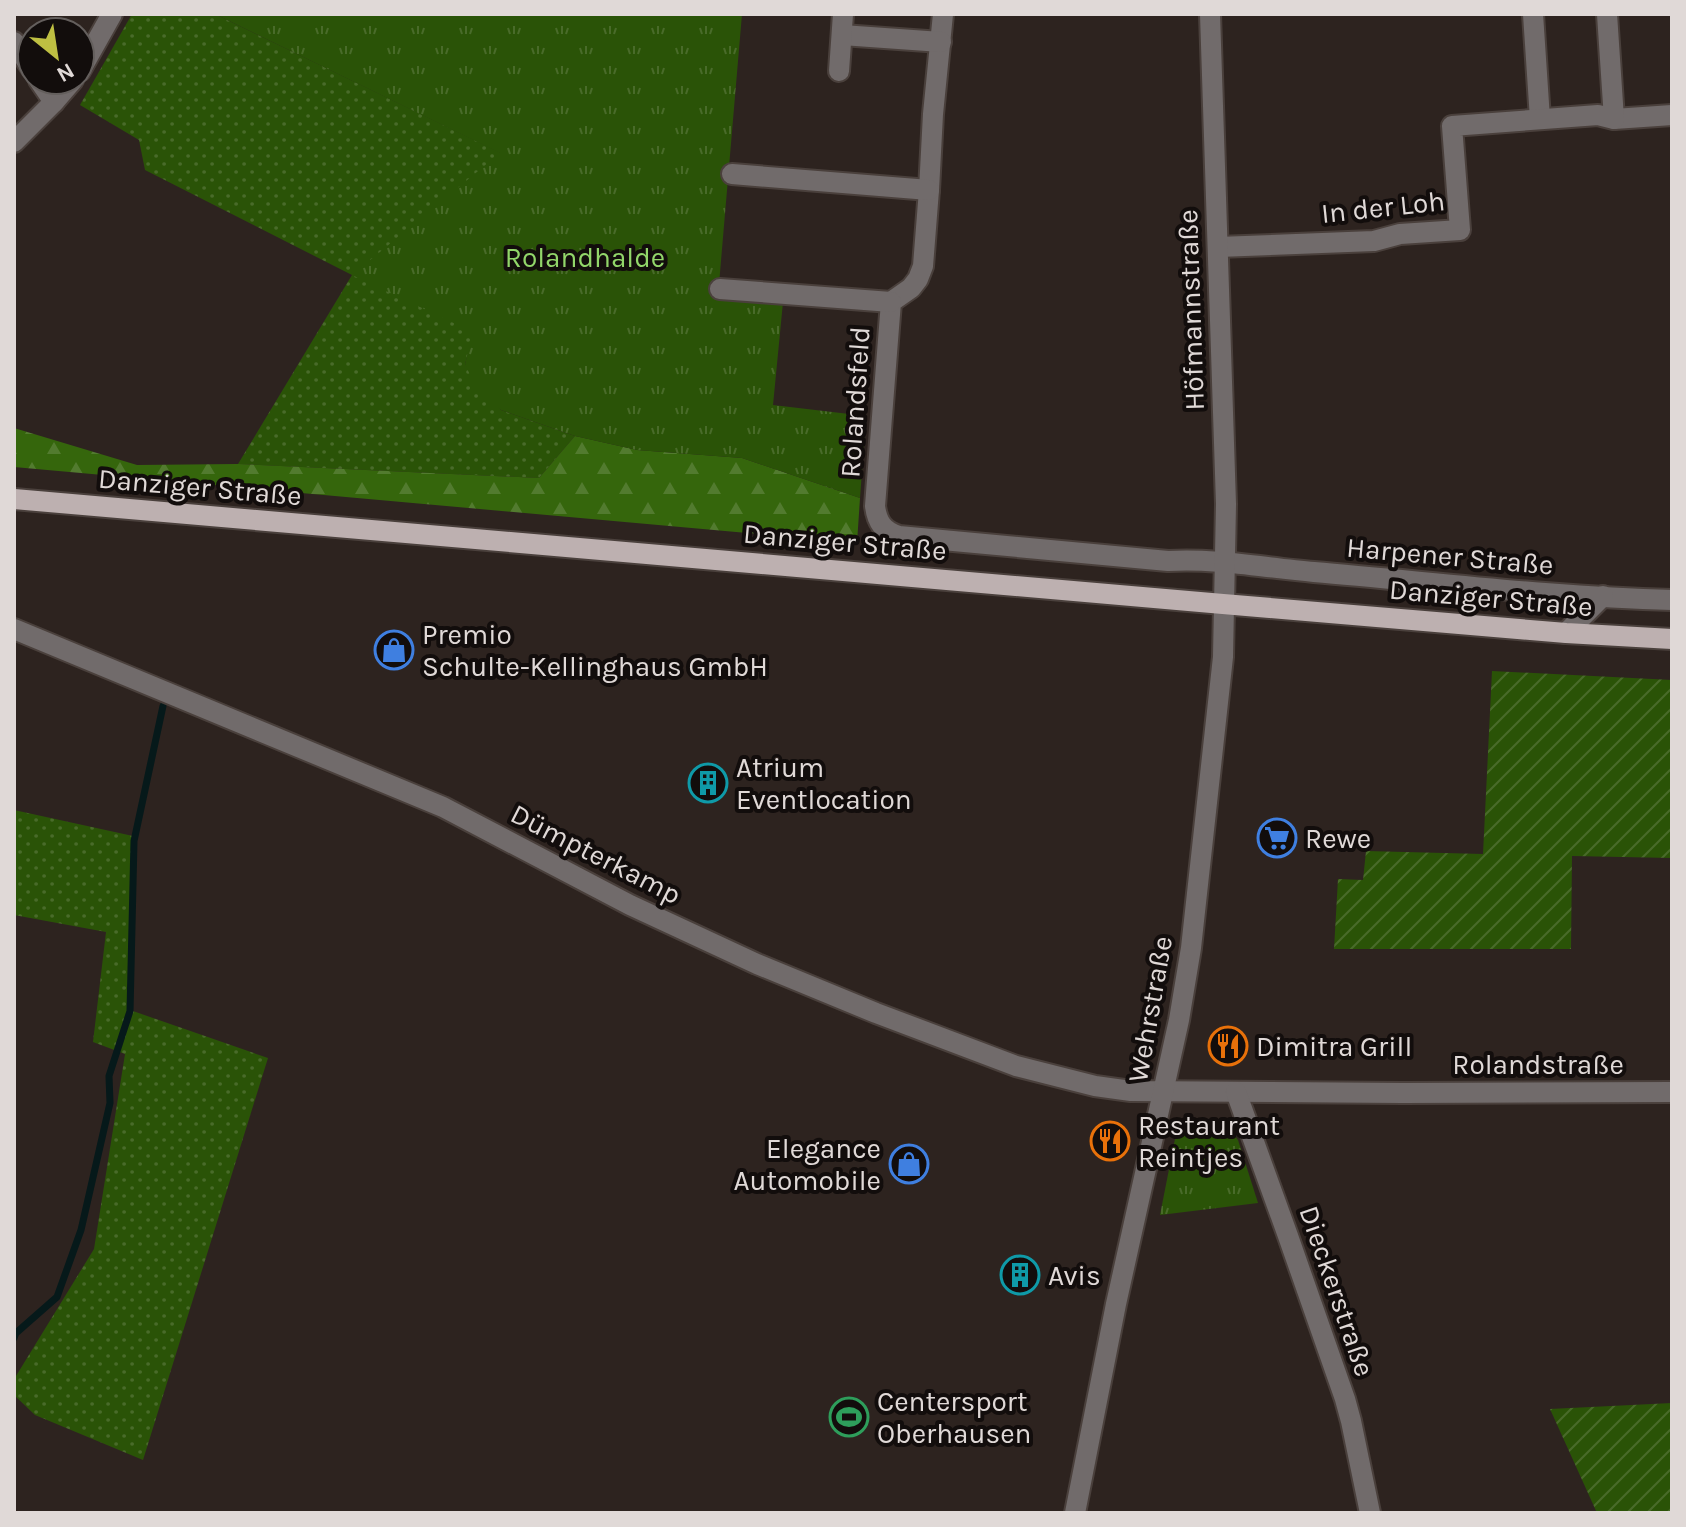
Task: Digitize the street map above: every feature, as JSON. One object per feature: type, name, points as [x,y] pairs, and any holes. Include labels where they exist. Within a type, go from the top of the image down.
[{"type":"main road","name":"Danziger Straße","points":[[14,499],[1566,633],[1672,639]]},
{"type":"street","points":[[96,42],[112,14]]},
{"type":"street","name":"Rolandsfeld","points":[[720,289],[891,302],[911,288],[923,266],[943,14]]},
{"type":"street","name":"Höfmannstraße","points":[[1210,14],[1226,504],[1223,604]]},
{"type":"street","points":[[1533,14],[1540,119]]},
{"type":"street","points":[[1607,14],[1614,119]]},
{"type":"street","points":[[839,71],[843,24],[941,42]]},
{"type":"street","points":[[50,96],[54,102]]},
{"type":"street","points":[[14,142],[59,96]]},
{"type":"street","name":"In der Loh","points":[[1218,247],[1374,241],[1400,234],[1460,230],[1452,126],[1598,115],[1614,119],[1672,115]]},
{"type":"street","points":[[732,174],[929,190]]},
{"type":"street","name":"Rolandsfeld","points":[[875,506],[891,302]]},
{"type":"street","name":"Danziger Straße","points":[[875,506],[881,526],[899,536],[1168,561],[1224,562]]},
{"type":"street","name":"Harpener Straße","points":[[1224,562],[1672,600]]},
{"type":"street","points":[[1566,633],[1603,596]]},
{"type":"street","name":"Wehrstraße","points":[[1075,1513],[1116,1304],[1164,1092],[1191,948],[1220,696],[1223,604]]},
{"type":"street","name":"Dümpterkamp","points":[[14,629],[443,807],[630,905],[757,964],[876,1013],[1016,1066],[1057,1078],[1131,1091],[1164,1092]]},
{"type":"street","name":"Rolandstraße","points":[[1164,1092],[1672,1092]]},
{"type":"street","name":"Dieckerstraße","points":[[1236,1092],[1345,1399],[1370,1513]]},
{"type":"green space","points":[[132,14],[215,14],[501,153],[474,333],[465,364],[501,410],[575,436],[539,478],[238,464],[352,275],[145,170],[139,140],[80,105],[85,96],[96,96],[96,77]]},
{"type":"green space","name":"Rolandhalde","points":[[215,14],[742,14],[718,296],[783,302],[773,405],[866,416],[860,498],[742,458],[637,450],[575,436],[501,410],[476,388],[465,364],[473,332],[352,275],[500,153]]},
{"type":"green space","points":[[14,428],[137,465],[238,464],[539,478],[575,436],[637,450],[742,458],[860,498],[857,543],[14,467]]},
{"type":"green space","points":[[1492,671],[1672,680],[1672,858],[1572,856],[1571,949],[1334,949],[1338,879],[1363,880],[1366,851],[1483,854]]},
{"type":"green space","points":[[14,810],[133,836],[130,1010],[268,1058],[143,1460],[35,1415],[14,1395],[16,1376],[94,1249],[125,1054],[93,1042],[106,932],[14,915]]},
{"type":"green space","points":[[1209,1121],[1226,1125],[1238,1140],[1258,1203],[1160,1215],[1175,1139],[1183,1129]]},
{"type":"green space","points":[[1672,1403],[1672,1513],[1597,1513],[1550,1409]]},
{"type":"waterway","points":[[14,1338],[57,1297],[81,1230],[110,1103],[109,1076],[130,1011],[134,841],[163,706]]},
{"type":"place","name":"Premio Schulte-Kellinghaus GmbH","points":[[394,650]]},
{"type":"place","name":"Atrium Eventlocation","points":[[708,783]]},
{"type":"place","name":"Rewe","points":[[1277,838]]},
{"type":"place","name":"Dimitra Grill","points":[[1228,1046]]},
{"type":"place","name":"Restaurant Reintjes","points":[[1110,1141]]},
{"type":"place","name":"Elegance Automobile","points":[[909,1164]]},
{"type":"place","name":"Avis","points":[[1020,1275]]},
{"type":"place","name":"Centersport Oberhausen","points":[[849,1417]]}]
